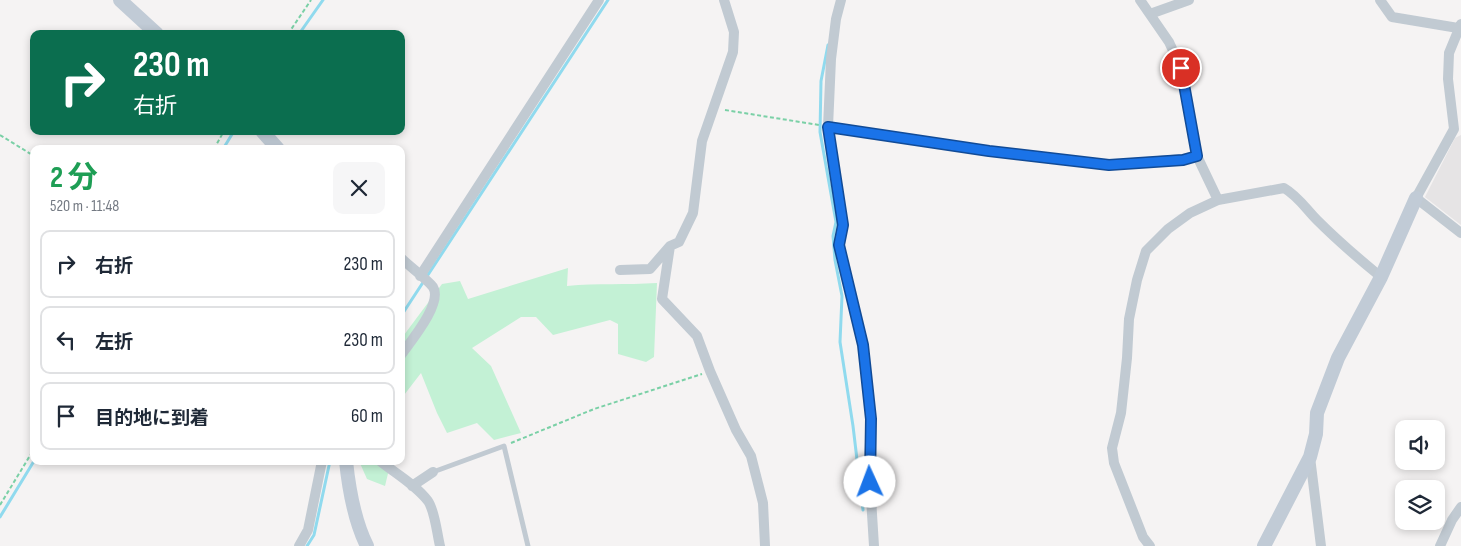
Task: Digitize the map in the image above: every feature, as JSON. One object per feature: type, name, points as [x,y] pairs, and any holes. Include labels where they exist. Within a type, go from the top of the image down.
[{"type":"street","points":[[120,0],[153,30]]},
{"type":"street","points":[[420,276],[599,0]]},
{"type":"street","points":[[620,270],[650,269],[670,246],[679,242],[693,213],[702,141],[712,108],[734,52],[734,32],[724,0]]},
{"type":"street","points":[[841,0],[836,19],[831,59],[828,127],[843,225],[839,245],[863,345],[871,419],[870,466],[874,546]]},
{"type":"street","points":[[1140,0],[1169,42],[1181,68],[1197,156],[1218,200]]},
{"type":"street","points":[[1150,14],[1189,0]]},
{"type":"street","points":[[1264,546],[1310,457],[1316,434],[1317,413],[1338,358],[1381,277],[1416,198],[1458,128],[1448,78],[1449,53],[1460,26],[1392,17],[1380,0]]},
{"type":"street","points":[[828,127],[989,151],[1109,165],[1183,160],[1197,156]]},
{"type":"street","points":[[266,135],[274,145]]},
{"type":"street","points":[[1150,546],[1144,537],[1114,463],[1112,448],[1120,412],[1127,358],[1129,320],[1136,280],[1146,251],[1168,230],[1190,213],[1218,200],[1284,188],[1294,194],[1316,219],[1355,256],[1381,277]]},
{"type":"street","points":[[1416,198],[1461,233]]},
{"type":"street","points":[[670,246],[662,299],[697,336],[736,430],[751,456],[763,503],[766,546]]},
{"type":"street","points":[[405,262],[433,287],[436,297],[420,328],[405,349]]},
{"type":"street","points":[[1310,457],[1321,546]]},
{"type":"street","points":[[299,546],[308,530],[321,465]]},
{"type":"street","points":[[346,465],[349,488],[357,519],[367,546]]},
{"type":"street","points":[[385,465],[429,502],[440,546]]},
{"type":"street","points":[[412,486],[433,472]]},
{"type":"street","points":[[1440,546],[1452,520],[1461,507]]},
{"type":"lane","points":[[433,472],[504,446],[528,546]]},
{"type":"path","points":[[291,30],[311,0]]},
{"type":"path","points":[[712,108],[828,127]]},
{"type":"path","points":[[0,136],[30,154]]},
{"type":"path","points":[[504,446],[594,409],[710,371]]},
{"type":"path","points":[[0,505],[30,456]]},
{"type":"shaded area","points":[[1461,135],[1461,225],[1425,197],[1455,138]]},
{"type":"green space","points":[[568,268],[567,286],[657,283],[654,357],[646,362],[618,354],[618,324],[610,320],[553,335],[536,317],[521,317],[472,348],[491,366],[521,433],[494,440],[477,423],[447,433],[421,373],[405,394],[405,334],[442,284],[460,281],[468,299]]},
{"type":"green space","points":[[361,465],[390,465],[385,486],[367,479]]},
{"type":"waterway","points":[[302,30],[323,0]]},
{"type":"waterway","points":[[405,310],[608,0]]},
{"type":"waterway","points":[[828,45],[821,81],[820,132],[836,222],[833,236],[835,260],[842,296],[840,342],[863,510]]},
{"type":"waterway","points":[[225,145],[232,135]]},
{"type":"waterway","points":[[0,517],[32,465]]},
{"type":"waterway","points":[[307,546],[314,535],[329,465]]},
{"type":"route","points":[[870,482],[871,419],[863,345],[839,245],[843,225],[838,182],[832,159],[828,127],[989,151],[1109,165],[1183,160],[1197,156],[1181,68]]}]
